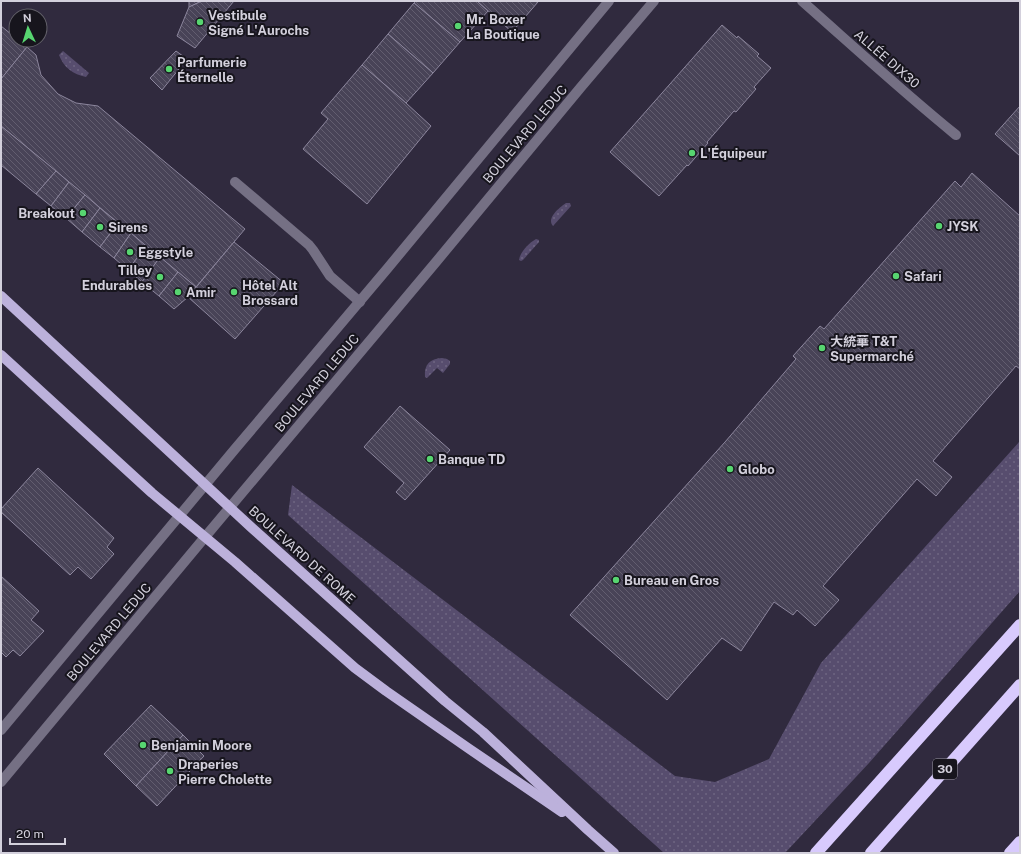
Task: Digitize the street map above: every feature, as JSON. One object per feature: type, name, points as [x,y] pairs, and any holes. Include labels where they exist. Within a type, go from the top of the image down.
[{"type":"highway","points":[[816,853],[1020,625]]},
{"type":"highway","name":"30","points":[[871,853],[1020,685]]},
{"type":"highway","points":[[1010,853],[1020,842]]},
{"type":"main road","name":"BOULEVARD DE ROME","points":[[1,296],[230,508],[445,701],[483,732],[614,853]]},
{"type":"main road","name":"BOULEVARD DE ROME","points":[[1,355],[152,493],[235,562],[361,672],[386,691],[588,830]]},
{"type":"street","name":"BOULEVARD LEDUC","points":[[1,730],[235,449],[360,302],[609,1]]},
{"type":"street","name":"BOULEVARD LEDUC","points":[[1,782],[204,537],[230,508],[654,1]]},
{"type":"street","name":"ALLÉE DIX30","points":[[802,1],[956,135]]},
{"type":"street","points":[[235,182],[309,245],[330,276],[360,302]]},
{"type":"shaded area","points":[[63,51],[89,73],[86,77],[73,72],[66,67],[59,55]]},
{"type":"shaded area","points":[[566,203],[570,203],[571,206],[553,226],[551,220],[554,213]]},
{"type":"shaded area","points":[[536,239],[539,240],[539,242],[523,260],[519,260],[525,248]]},
{"type":"shaded area","points":[[442,358],[450,361],[450,364],[443,373],[437,368],[427,378],[425,377],[425,372],[429,363]]},
{"type":"shaded area","points":[[1020,441],[1020,591],[869,763],[785,853],[664,853],[288,515],[292,485],[675,776],[715,782],[769,759],[821,663]]},
{"type":"building","points":[[189,1],[202,1],[189,7]]},
{"type":"building","name":"Vestibule Signé L'Aurochs","points":[[202,1],[234,1],[195,48],[177,36],[189,7]]},
{"type":"building","name":"Mr. Boxer La Boutique","points":[[416,1],[477,1],[488,11],[460,42],[414,3]]},
{"type":"building","points":[[477,1],[537,1],[538,2],[512,32]]},
{"type":"building","points":[[414,3],[460,42],[433,73],[388,34]]},
{"type":"building","points":[[722,25],[737,38],[738,36],[759,54],[757,56],[771,68],[754,87],[756,89],[736,112],[734,111],[688,166],[687,165],[659,196],[610,152]]},
{"type":"building","points":[[1,26],[8,32],[8,48],[26,48],[1,79]]},
{"type":"building","points":[[388,34],[433,73],[406,103],[362,65]]},
{"type":"building","points":[[26,48],[28,48],[36,55],[41,75],[58,94],[76,103],[98,106],[245,229],[196,287],[1,126],[1,79]]},
{"type":"building","name":"Parfumerie Éternelle","points":[[176,51],[187,59],[162,90],[150,78]]},
{"type":"building","points":[[362,65],[431,126],[367,204],[303,149],[328,119],[321,113]]},
{"type":"building","points":[[1020,106],[1020,156],[995,134]]},
{"type":"building","points":[[1,126],[56,171],[36,194],[1,165]]},
{"type":"building","points":[[56,171],[69,182],[51,206],[36,194]]},
{"type":"building","points":[[972,173],[1020,216],[1020,369],[1016,366],[933,461],[952,477],[936,496],[917,479],[823,586],[839,600],[815,626],[797,610],[793,615],[774,602],[741,651],[722,638],[667,700],[570,615],[725,442],[796,359],[793,356],[820,326],[824,329],[955,181],[961,187]]},
{"type":"building","points":[[69,182],[85,195],[66,218],[51,206]]},
{"type":"building","name":"Breakout","points":[[85,195],[100,208],[82,232],[66,218]]},
{"type":"building","name":"Sirens","points":[[100,208],[118,223],[100,247],[82,232]]},
{"type":"building","points":[[118,223],[131,233],[114,258],[100,247]]},
{"type":"building","name":"Eggstyle","points":[[131,233],[146,246],[128,270],[114,258]]},
{"type":"building","name":"Hôtel Alt Brossard","points":[[234,242],[284,283],[235,339],[188,297]]},
{"type":"building","points":[[146,246],[160,257],[142,282],[128,270]]},
{"type":"building","name":"Tilley Endurables","points":[[160,257],[178,272],[159,296],[142,282]]},
{"type":"building","name":"Amir","points":[[178,272],[196,287],[188,297],[174,309],[159,296]]},
{"type":"building","points":[[400,406],[450,450],[405,500],[396,492],[404,483],[364,447]]},
{"type":"building","points":[[38,468],[114,538],[107,547],[114,554],[91,579],[78,567],[70,575],[1,512],[1,509]]},
{"type":"building","points":[[1,576],[39,611],[31,620],[44,631],[20,656],[13,650],[6,657],[1,652]]},
{"type":"building","name":"Benjamin Moore","points":[[151,705],[183,735],[136,786],[104,754]]},
{"type":"building","name":"Draperies Pierre Cholette","points":[[183,735],[204,756],[157,806],[136,786]]},
{"type":"place","name":"Vestibule Signé L'Aurochs","points":[[200,22]]},
{"type":"place","name":"Mr. Boxer La Boutique","points":[[458,26]]},
{"type":"place","name":"Parfumerie Éternelle","points":[[169,69]]},
{"type":"place","name":"L'Équipeur","points":[[692,153]]},
{"type":"place","name":"Breakout","points":[[83,213]]},
{"type":"place","name":"JYSK","points":[[939,226]]},
{"type":"place","name":"Sirens","points":[[100,227]]},
{"type":"place","name":"Eggstyle","points":[[130,252]]},
{"type":"place","name":"Safari","points":[[896,276]]},
{"type":"place","name":"Tilley Endurables","points":[[160,277]]},
{"type":"place","name":"Amir","points":[[178,292]]},
{"type":"place","name":"Hôtel Alt Brossard","points":[[234,292]]},
{"type":"place","name":"大統華 T&T Supermarché","points":[[822,348]]},
{"type":"place","name":"Banque TD","points":[[430,459]]},
{"type":"place","name":"Globo","points":[[730,469]]},
{"type":"place","name":"Bureau en Gros","points":[[616,580]]},
{"type":"place","name":"Benjamin Moore","points":[[143,745]]},
{"type":"place","name":"Draperies Pierre Cholette","points":[[170,771]]}]
